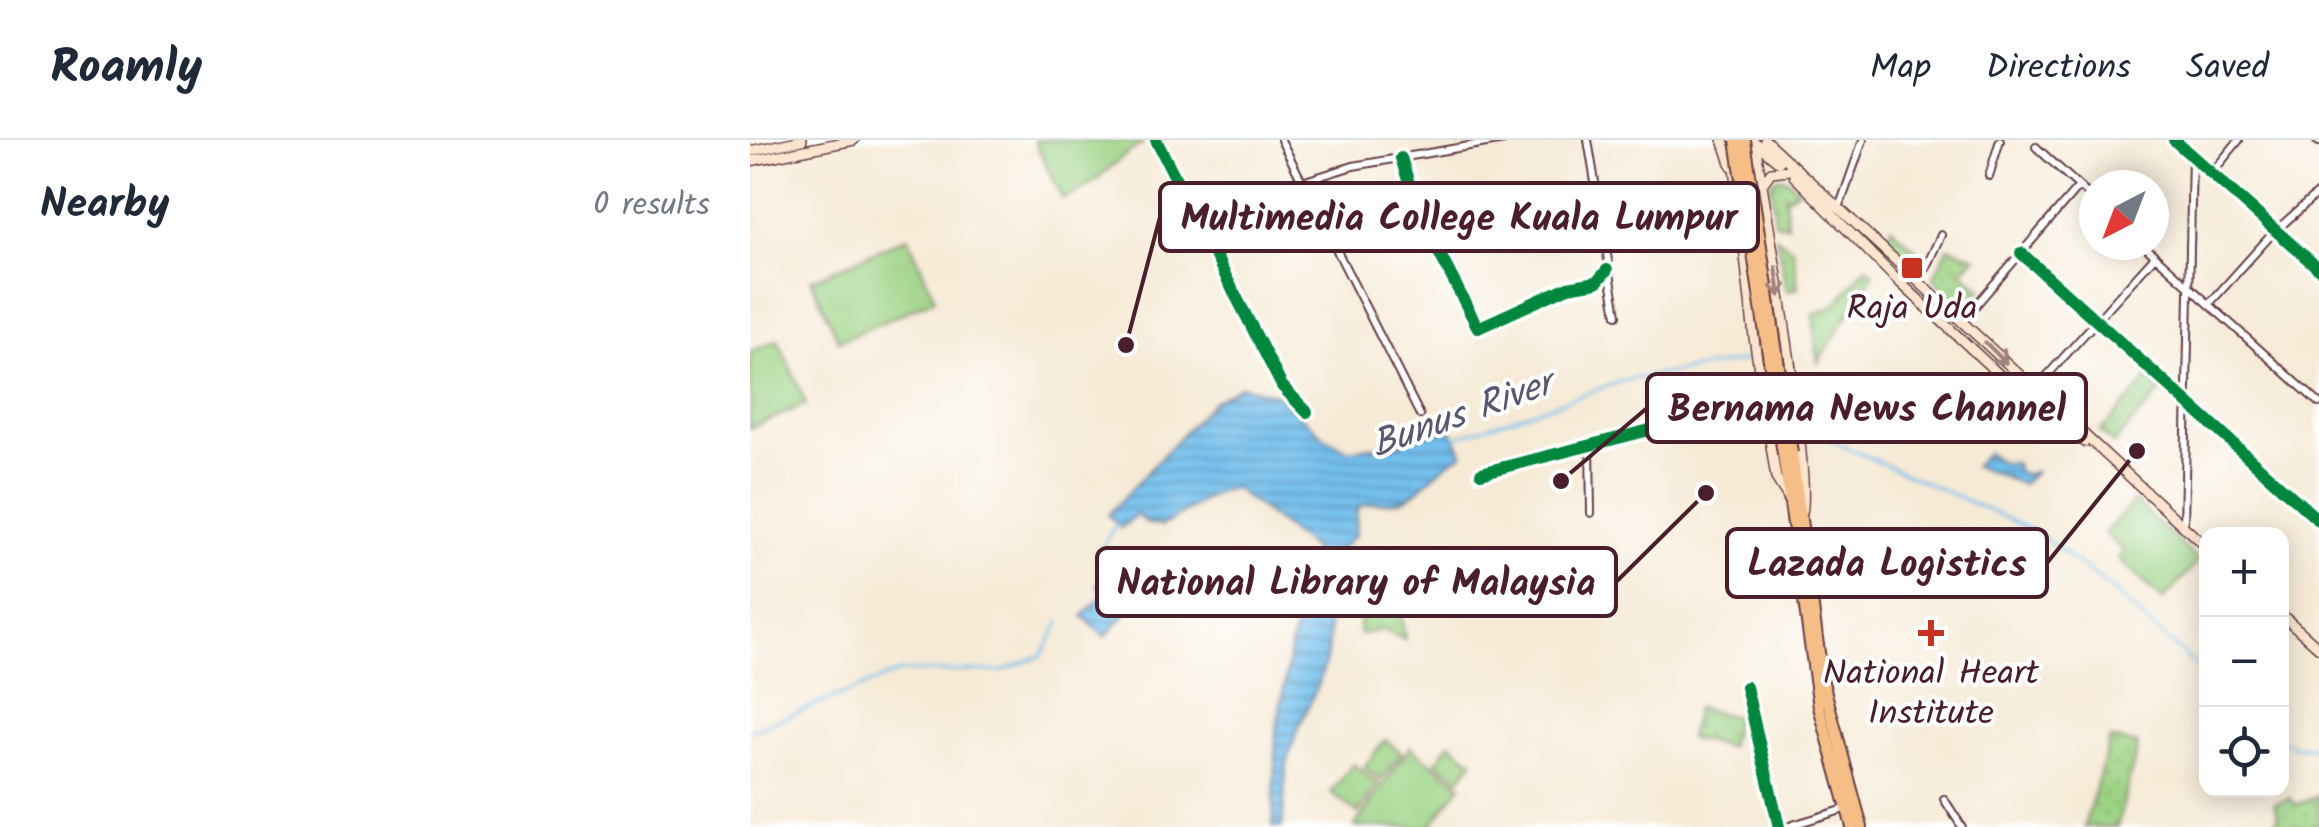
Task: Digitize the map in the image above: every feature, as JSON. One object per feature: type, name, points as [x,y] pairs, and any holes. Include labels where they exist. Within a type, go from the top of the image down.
[{"type":"main road","points":[[753,156],[802,140]]},
{"type":"main road","points":[[753,156],[854,140]]},
{"type":"main road","points":[[1723,140],[1737,183]]},
{"type":"main road","points":[[1734,140],[1776,478],[1789,499]]},
{"type":"main road","points":[[1734,140],[1801,516],[1826,693],[1862,827]]},
{"type":"main road","points":[[1754,140],[1788,453],[1789,499],[1819,706],[1852,827]]},
{"type":"main road","points":[[1754,140],[2030,391]]},
{"type":"main road","points":[[1754,140],[1801,451],[1806,507],[1801,516]]},
{"type":"main road","points":[[1754,140],[1826,198],[1835,213],[1963,320],[2030,391],[2055,424],[2091,443],[2199,541]]},
{"type":"main road","points":[[2178,141],[2319,270]]},
{"type":"main road","points":[[1762,186],[1771,172],[1789,170]]},
{"type":"main road","points":[[1744,238],[1756,225],[1766,230],[1772,241]]},
{"type":"main road","points":[[2285,617],[2318,645]]},
{"type":"street","points":[[1156,140],[1282,386],[1307,412]]},
{"type":"street","points":[[1281,140],[1420,415]]},
{"type":"street","points":[[1302,182],[1353,166],[1504,140]]},
{"type":"street","points":[[1588,140],[1617,315]]},
{"type":"street","points":[[1835,213],[1862,140]]},
{"type":"street","points":[[1989,176],[2000,140]]},
{"type":"street","points":[[2212,174],[2239,140]]},
{"type":"street","points":[[1963,320],[2079,186],[2036,148]]},
{"type":"street","points":[[2184,527],[2192,156]]},
{"type":"street","points":[[1401,158],[1413,201],[1478,328],[1568,287],[1596,282],[1608,270]]},
{"type":"street","points":[[1826,198],[1844,188]]},
{"type":"street","points":[[2209,304],[2319,192]]},
{"type":"street","points":[[1434,244],[1481,224],[1598,200]]},
{"type":"street","points":[[1918,283],[1941,235]]},
{"type":"street","points":[[2021,253],[2319,521]]},
{"type":"street","points":[[2030,391],[2152,260]]},
{"type":"street","points":[[2160,260],[2319,403]]},
{"type":"street","points":[[1748,403],[1764,390]]},
{"type":"street","points":[[1482,473],[1748,403],[1758,402],[1766,409]]},
{"type":"street","points":[[1590,446],[1591,509]]},
{"type":"street","points":[[1746,687],[1782,827],[1845,809]]},
{"type":"street","points":[[1944,799],[1962,827]]},
{"type":"green space","points":[[1034,140],[1140,140],[1142,144],[1086,187],[1063,199]]},
{"type":"green space","points":[[1778,177],[1788,179],[1798,190],[1785,198],[1787,225],[1775,223],[1771,182]]},
{"type":"green space","points":[[1891,227],[1926,259],[1918,271],[1913,272],[1884,243]]},
{"type":"green space","points":[[908,237],[935,299],[839,341],[811,280]]},
{"type":"green space","points":[[1776,237],[1793,249],[1798,288],[1787,291]]},
{"type":"green space","points":[[1948,247],[1976,257],[1961,271],[1982,289],[1967,307],[1933,279]]},
{"type":"green space","points":[[1866,267],[1874,274],[1818,362],[1813,315],[1835,305]]},
{"type":"green space","points":[[778,340],[806,404],[750,428],[750,352]]},
{"type":"green space","points":[[2149,378],[2162,390],[2113,444],[2100,432]]},
{"type":"green space","points":[[2134,501],[2199,561],[2163,600],[2118,559],[2124,551],[2105,533]]},
{"type":"green space","points":[[1418,565],[1399,602],[1405,640],[1384,630],[1360,634],[1358,600],[1370,572]]},
{"type":"green space","points":[[1696,708],[1736,717],[1729,747],[1689,738]]},
{"type":"green space","points":[[2110,739],[2138,745],[2117,827],[2084,827]]},
{"type":"green space","points":[[1385,740],[1402,753],[1381,780],[1364,767]]},
{"type":"green space","points":[[1450,743],[1473,761],[1459,779],[1436,762]]},
{"type":"green space","points":[[1410,747],[1461,785],[1430,827],[1354,827]]},
{"type":"green space","points":[[1353,764],[1379,784],[1358,813],[1331,793]]},
{"type":"green space","points":[[2319,796],[2319,827],[2264,827],[2279,818],[2274,804],[2291,798],[2295,805]]},
{"type":"water","points":[[1240,386],[1277,395],[1323,436],[1347,450],[1397,444],[1449,424],[1463,454],[1405,499],[1357,508],[1355,535],[1329,560],[1327,594],[1315,592],[1314,550],[1234,488],[1217,492],[1162,526],[1146,523],[1137,514],[1121,528],[1108,515],[1212,402]]},
{"type":"water","points":[[1987,453],[2002,463],[2015,463],[2016,470],[2025,475],[2036,471],[2022,484],[1974,466]]},
{"type":"water","points":[[1112,568],[1142,596],[1105,637],[1083,616],[1105,593],[1097,585]]},
{"type":"water","points":[[1315,605],[1325,608],[1329,645],[1320,680],[1288,758],[1282,827],[1273,827],[1276,733],[1296,618]]},
{"type":"waterway","name":"Bunus River","points":[[1453,438],[1626,380],[1750,360]]},
{"type":"waterway","name":"Bunus River","points":[[1820,436],[2035,531],[2096,577],[2199,668]]},
{"type":"waterway","name":"Bunus River","points":[[1102,547],[1118,521]]},
{"type":"waterway","points":[[750,731],[900,672],[1002,671],[1042,655],[1061,621]]},
{"type":"waterway","name":"Bunus River","points":[[2289,743],[2319,748]]},
{"type":"cycle path","points":[[1156,140],[1282,386],[1307,412]]},
{"type":"cycle path","points":[[2174,140],[2319,269]]},
{"type":"cycle path","points":[[1401,158],[1418,212],[1478,328],[1568,287],[1597,282],[1607,270]]},
{"type":"cycle path","points":[[2021,253],[2319,521]]},
{"type":"cycle path","points":[[1481,473],[1720,412],[1748,403],[1764,391]]},
{"type":"cycle path","points":[[1746,687],[1779,827]]},
{"type":"place","name":"Raja Uda","points":[[1912,268]]},
{"type":"place","name":"Multimedia College Kuala Lumpur","points":[[1126,345]]},
{"type":"place","name":"Lazada Logistics","points":[[2137,451]]},
{"type":"place","name":"Bernama News Channel","points":[[1561,481]]},
{"type":"place","name":"National Library of Malaysia","points":[[1706,493]]},
{"type":"place","name":"National Heart Institute","points":[[1931,633]]}]
